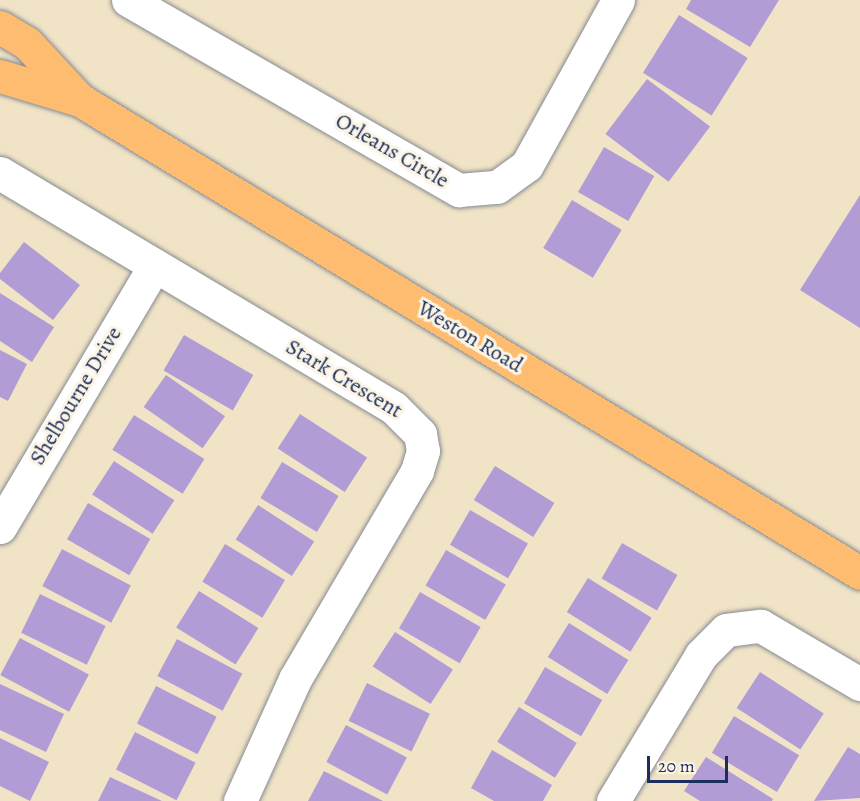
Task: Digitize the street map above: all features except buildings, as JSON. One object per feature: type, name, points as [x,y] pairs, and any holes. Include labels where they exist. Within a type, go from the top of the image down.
[{"type":"main road","name":"Weston Road","points":[[0,27],[27,43],[80,100]]},
{"type":"main road","name":"Weston Road","points":[[0,76],[80,100],[860,573]]},
{"type":"street","name":"Orleans Circle","points":[[128,0],[459,190],[496,187],[527,165],[618,0]]},
{"type":"street","name":"Stark Crescent","points":[[0,173],[394,408],[420,434],[423,451],[417,471],[295,678],[240,801]]},
{"type":"street","name":"Shelbourne Drive","points":[[0,527],[155,265]]},
{"type":"street","points":[[613,801],[701,654],[726,630],[761,626],[860,684]]}]
